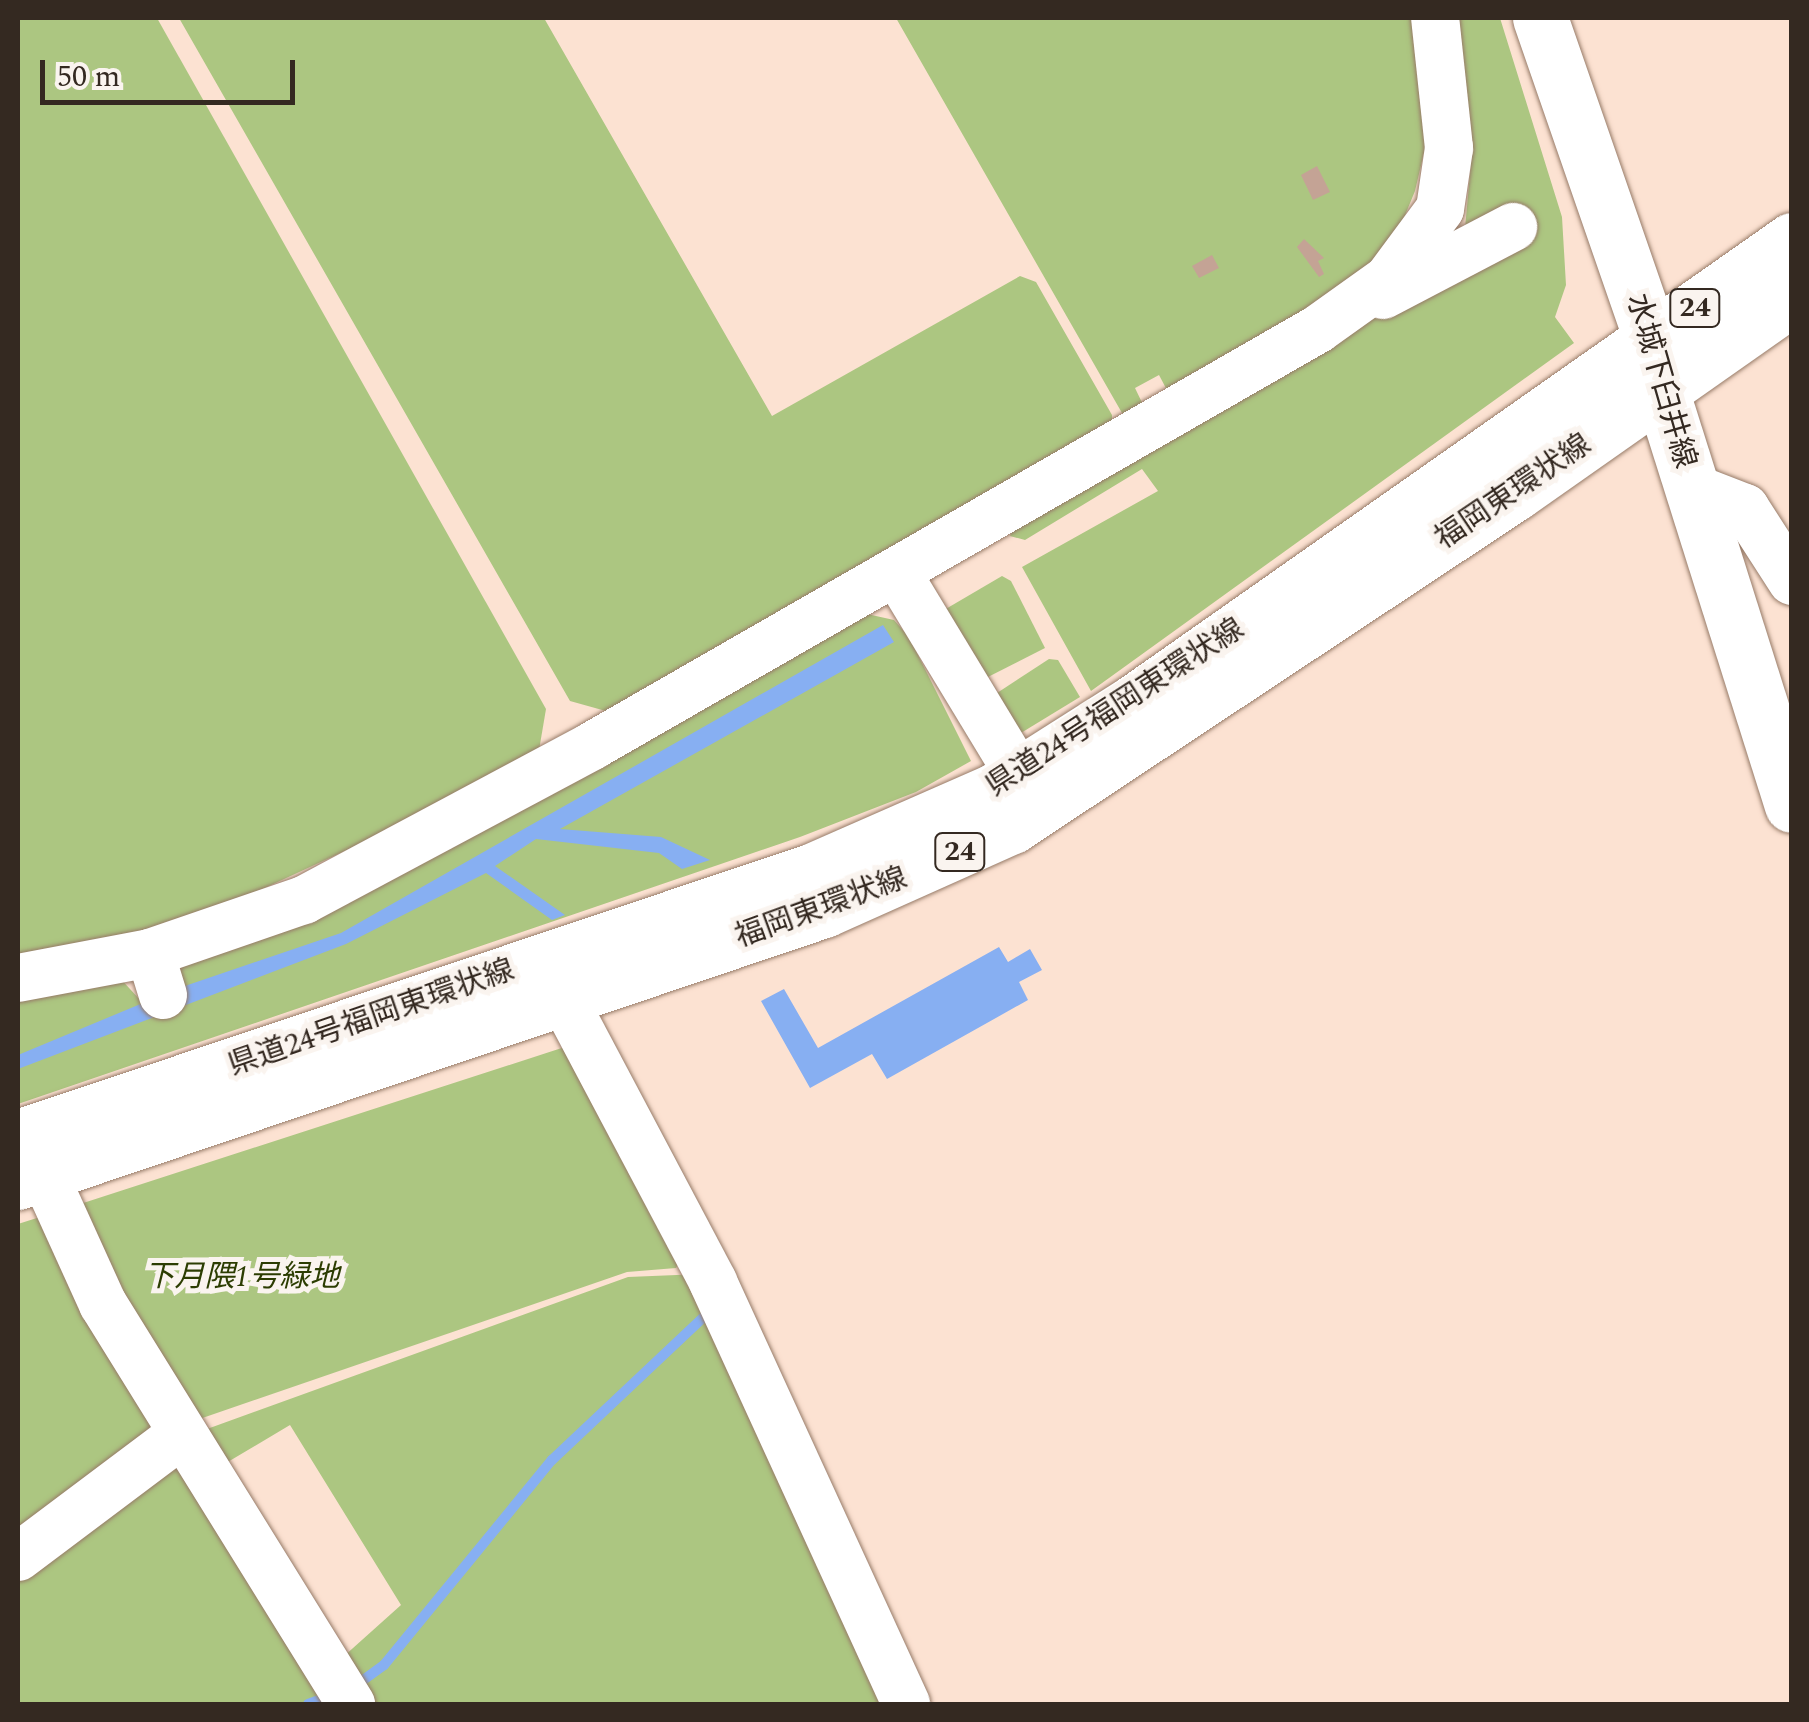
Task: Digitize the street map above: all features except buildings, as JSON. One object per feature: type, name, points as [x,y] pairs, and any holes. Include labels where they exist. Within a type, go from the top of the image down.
[{"type":"main road","name":"水城下臼井線","points":[[1540,18],[1656,364],[1792,804]]},
{"type":"main road","name":"県道24号福岡東環状線","points":[[26,1164],[814,870],[1020,776],[1656,364],[1792,240]]},
{"type":"main road","name":"福岡東環状線","points":[[26,1164],[565,1002],[922,872],[1043,809],[1656,364],[1792,298]]},
{"type":"street","points":[[1318,329],[1388,279],[1440,210],[1449,148],[1435,18]]},
{"type":"street","points":[[18,978],[156,974],[304,900],[897,573],[1318,329],[1514,228]]},
{"type":"street","points":[[1693,488],[1745,508],[1792,581]]},
{"type":"street","points":[[897,573],[1020,776]]},
{"type":"street","points":[[565,1002],[713,1282],[906,1704]]},
{"type":"street","points":[[26,1164],[180,1436],[351,1704]]},
{"type":"street","points":[[18,1557],[180,1436]]},
{"type":"green space","points":[[18,18],[157,18],[546,709],[537,762],[256,892],[103,949],[18,962]]},
{"type":"green space","points":[[179,18],[544,18],[772,416],[1020,276],[1036,282],[1112,415],[1112,436],[613,713],[570,701]]},
{"type":"green space","points":[[896,18],[1416,18],[1426,144],[1415,191],[1401,225],[1357,285],[1168,392],[1159,375],[1135,388],[1148,415],[1138,421],[1122,413]]},
{"type":"green space","points":[[1455,18],[1500,18],[1562,217],[1566,285],[1555,317],[1574,343],[1091,691],[1022,567],[1158,491],[1142,469],[1025,540],[1010,536],[1015,523],[1324,344],[1525,241],[1465,228],[1472,152]]},
{"type":"green space","points":[[1002,576],[1011,581],[1045,648],[982,680],[944,610]]},
{"type":"green space","points":[[867,614],[894,620],[909,637],[971,761],[916,792],[800,837],[18,1104],[18,990],[118,976],[142,1002],[172,964]]},
{"type":"green space","points":[[1049,659],[1058,660],[1080,697],[1011,739],[997,693]]},
{"type":"green space","name":"下月隈1号緑地","points":[[574,1044],[687,1251],[676,1268],[627,1272],[185,1424],[74,1206]]},
{"type":"green space","points":[[40,1217],[156,1423],[18,1540],[18,1224]]},
{"type":"green space","points":[[701,1274],[897,1704],[368,1704],[343,1657],[401,1605],[290,1425],[221,1466],[196,1433],[628,1277]]},
{"type":"green space","points":[[174,1459],[334,1704],[18,1704],[18,1571]]},
{"type":"water","points":[[883,625],[894,642],[560,829],[661,837],[710,860],[682,869],[659,853],[536,839],[495,866],[565,915],[552,920],[486,873],[346,944],[18,1069],[18,1055],[179,988],[341,933]]},
{"type":"water","points":[[999,947],[1008,962],[1030,949],[1042,970],[1019,982],[1028,1000],[887,1079],[872,1054],[810,1088],[761,1001],[784,989],[818,1048]]},
{"type":"waterway","points":[[355,1686],[384,1665],[552,1460],[710,1311]]},
{"type":"waterway","points":[[308,1704],[330,1696]]}]
